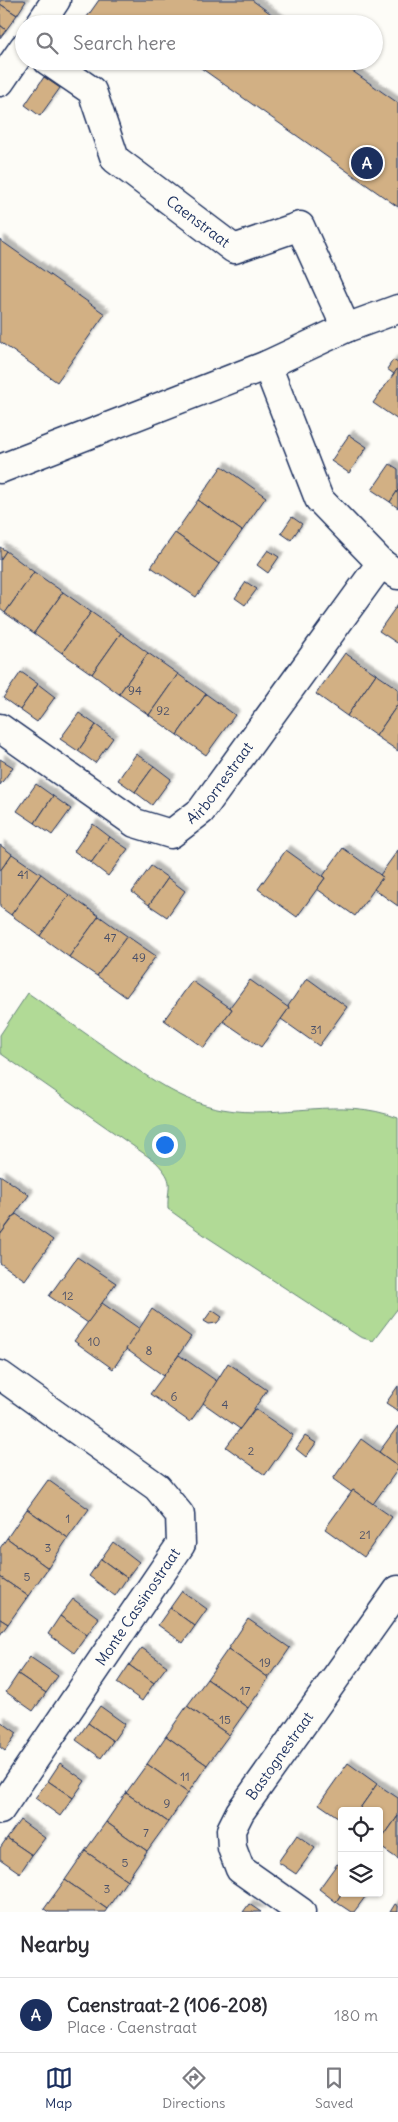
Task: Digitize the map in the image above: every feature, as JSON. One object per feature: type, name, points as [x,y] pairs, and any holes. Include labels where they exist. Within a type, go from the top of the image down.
[{"type":"street","points":[[46,15],[56,0]]},
{"type":"street","points":[[0,82],[15,60]]},
{"type":"street","name":"Caenstraat","points":[[61,70],[92,91],[116,159],[234,249],[300,226],[346,328]]},
{"type":"street","points":[[0,469],[267,365],[346,328],[398,309]]},
{"type":"street","name":"Airbornestraat","points":[[0,728],[135,823],[171,834],[201,812],[390,569],[319,498],[267,365]]},
{"type":"street","name":"Monte Cassinostraat","points":[[0,1375],[157,1487],[180,1515],[181,1544],[0,1810]]},
{"type":"street","name":"Bastognestraat","points":[[301,1912],[240,1869],[232,1848],[231,1830],[240,1812],[398,1590]]},
{"type":"green space","points":[[28,993],[150,1078],[192,1100],[222,1109],[244,1112],[354,1108],[376,1111],[398,1118],[398,1308],[373,1341],[360,1337],[207,1237],[168,1209],[168,1180],[156,1162],[0,1053],[0,1035]]},
{"type":"building","points":[[0,0],[26,1],[17,15],[0,4]]},
{"type":"building","points":[[99,0],[252,0],[273,15],[88,15]]},
{"type":"building","points":[[0,4],[17,15],[15,15],[6,30],[0,25]]},
{"type":"building","points":[[0,25],[6,30],[0,38]]},
{"type":"building","points":[[204,70],[351,70],[398,103],[398,207]]},
{"type":"building","points":[[44,77],[60,88],[40,116],[25,105]]},
{"type":"building","points":[[0,240],[105,314],[57,382],[0,342]]},
{"type":"building","points":[[393,360],[398,363],[398,368],[394,374],[387,369]]},
{"type":"building","points":[[398,368],[398,420],[373,403]]},
{"type":"building","points":[[349,435],[367,447],[349,473],[331,461]]},
{"type":"building","points":[[390,464],[398,469],[398,490],[390,502],[372,490]]},
{"type":"building","points":[[222,466],[266,497],[242,531],[198,500]]},
{"type":"building","points":[[398,490],[398,508],[390,502]]},
{"type":"building","points":[[198,500],[242,531],[219,564],[175,533]]},
{"type":"building","points":[[292,517],[302,524],[291,540],[281,533]]},
{"type":"building","points":[[175,533],[219,564],[196,597],[151,567]]},
{"type":"building","points":[[0,547],[6,551],[0,560]]},
{"type":"building","points":[[268,550],[279,557],[268,573],[257,565]]},
{"type":"building","points":[[6,551],[34,572],[5,613],[0,609],[0,560]]},
{"type":"building","points":[[34,572],[63,592],[34,633],[5,613]]},
{"type":"building","points":[[246,582],[257,589],[245,605],[235,598]]},
{"type":"building","points":[[63,592],[91,612],[62,653],[34,633]]},
{"type":"building","points":[[398,604],[398,641],[397,643],[379,631]]},
{"type":"building","points":[[91,612],[121,633],[92,674],[62,653]]},
{"type":"building","points":[[121,633],[148,653],[119,694],[92,674]]},
{"type":"building","points":[[148,653],[178,674],[149,715],[119,694]]},
{"type":"building","points":[[345,653],[376,674],[347,716],[316,694]]},
{"type":"building","points":[[21,672],[38,684],[20,710],[3,698]]},
{"type":"building","points":[[178,674],[206,694],[177,735],[149,715]]},
{"type":"building","points":[[376,674],[398,689],[398,704],[376,736],[347,716]]},
{"type":"building","points":[[38,684],[55,697],[37,722],[20,710]]},
{"type":"building","points":[[206,694],[235,715],[206,755],[177,735]]},
{"type":"building","points":[[398,704],[398,751],[376,736]]},
{"type":"building","points":[[79,713],[96,725],[78,751],[60,739]]},
{"type":"building","points":[[96,725],[113,738],[95,763],[78,751]]},
{"type":"building","points":[[136,754],[154,766],[135,792],[118,780]]},
{"type":"building","points":[[0,759],[13,767],[0,785]]},
{"type":"building","points":[[154,766],[171,779],[152,805],[135,792]]},
{"type":"building","points":[[36,784],[53,796],[35,823],[17,811]]},
{"type":"building","points":[[53,796],[71,809],[52,835],[35,823]]},
{"type":"building","points":[[93,824],[110,837],[91,863],[74,851]]},
{"type":"building","points":[[110,837],[128,849],[108,876],[91,863]]},
{"type":"building","points":[[0,845],[12,854],[0,871]]},
{"type":"building","points":[[343,848],[383,877],[355,916],[317,889],[325,878],[323,876]]},
{"type":"building","points":[[286,850],[325,878],[297,917],[258,889]]},
{"type":"building","points":[[398,850],[398,906],[374,889],[383,877],[380,875]]},
{"type":"building","points":[[12,854],[41,874],[11,915],[0,907],[0,871]]},
{"type":"building","points":[[151,866],[168,878],[149,905],[132,892]]},
{"type":"building","points":[[41,874],[69,895],[40,936],[11,915]]},
{"type":"building","points":[[168,878],[185,891],[167,917],[149,905]]},
{"type":"building","points":[[69,895],[99,916],[69,957],[40,936]]},
{"type":"building","points":[[99,916],[127,936],[97,976],[69,957]]},
{"type":"building","points":[[127,936],[156,956],[126,997],[97,976]]},
{"type":"building","points":[[307,978],[347,1007],[319,1046],[281,1019]]},
{"type":"building","points":[[250,980],[289,1008],[261,1047],[223,1021],[232,1009],[230,1007]]},
{"type":"building","points":[[192,981],[232,1009],[204,1048],[164,1020]]},
{"type":"building","points":[[0,1175],[29,1195],[0,1235]]},
{"type":"building","points":[[16,1214],[53,1240],[25,1280],[0,1263],[0,1235]]},
{"type":"building","points":[[77,1257],[116,1283],[88,1323],[49,1296]]},
{"type":"building","points":[[102,1303],[140,1329],[113,1369],[74,1341]]},
{"type":"building","points":[[152,1309],[191,1337],[164,1376],[126,1349]]},
{"type":"building","points":[[212,1310],[222,1317],[217,1323],[209,1324],[204,1321]]},
{"type":"building","points":[[179,1355],[218,1382],[190,1422],[150,1394]]},
{"type":"building","points":[[228,1363],[267,1390],[240,1429],[203,1403]]},
{"type":"building","points":[[398,1386],[398,1411],[386,1403]]},
{"type":"building","points":[[255,1409],[293,1435],[265,1475],[226,1447]]},
{"type":"building","points":[[398,1426],[398,1466],[379,1452]]},
{"type":"building","points":[[305,1436],[316,1443],[306,1457],[296,1449]]},
{"type":"building","points":[[361,1439],[398,1466],[398,1469],[373,1504],[333,1479]]},
{"type":"building","points":[[48,1480],[89,1509],[68,1538],[27,1509]]},
{"type":"building","points":[[353,1490],[392,1517],[364,1557],[325,1529]]},
{"type":"building","points":[[27,1509],[68,1538],[48,1568],[7,1538]]},
{"type":"building","points":[[7,1538],[48,1568],[28,1596],[0,1577],[0,1548]]},
{"type":"building","points":[[113,1542],[139,1562],[127,1578],[101,1559]]},
{"type":"building","points":[[101,1559],[127,1578],[115,1596],[89,1576]]},
{"type":"building","points":[[0,1577],[28,1596],[8,1624],[0,1619]]},
{"type":"building","points":[[182,1591],[207,1609],[195,1626],[170,1608]]},
{"type":"building","points":[[73,1599],[99,1618],[87,1635],[60,1616]]},
{"type":"building","points":[[170,1608],[195,1626],[183,1643],[158,1625]]},
{"type":"building","points":[[60,1616],[87,1635],[74,1653],[48,1634]]},
{"type":"building","points":[[0,1619],[8,1624],[0,1635]]},
{"type":"building","points":[[248,1619],[290,1648],[269,1678],[228,1649]]},
{"type":"building","points":[[142,1648],[167,1666],[154,1683],[129,1665]]},
{"type":"building","points":[[228,1649],[269,1678],[248,1708],[207,1679]]},
{"type":"building","points":[[30,1657],[58,1676],[46,1693],[18,1674]]},
{"type":"building","points":[[129,1665],[154,1683],[142,1701],[117,1683]]},
{"type":"building","points":[[18,1674],[46,1693],[33,1711],[6,1692]]},
{"type":"building","points":[[207,1679],[248,1708],[229,1735],[187,1706]]},
{"type":"building","points":[[100,1706],[125,1724],[113,1741],[88,1723]]},
{"type":"building","points":[[187,1706],[229,1735],[207,1765],[166,1736]]},
{"type":"building","points":[[0,1721],[17,1733],[5,1751],[0,1747]]},
{"type":"building","points":[[88,1723],[113,1741],[101,1758],[76,1740]]},
{"type":"building","points":[[166,1736],[207,1765],[188,1793],[147,1764]]},
{"type":"building","points":[[60,1763],[85,1781],[73,1798],[48,1781]]},
{"type":"building","points":[[348,1763],[377,1784],[361,1807],[338,1807],[338,1817],[319,1804]]},
{"type":"building","points":[[147,1764],[188,1793],[168,1822],[126,1793]]},
{"type":"building","points":[[48,1781],[73,1798],[60,1816],[35,1798]]},
{"type":"building","points":[[377,1784],[398,1798],[398,1816],[383,1837],[383,1807],[361,1807]]},
{"type":"building","points":[[126,1793],[168,1822],[147,1851],[106,1822]]},
{"type":"building","points":[[398,1816],[398,1859],[383,1849],[383,1837]]},
{"type":"building","points":[[20,1820],[45,1838],[32,1855],[7,1838]]},
{"type":"building","points":[[106,1822],[147,1851],[127,1880],[85,1851]]},
{"type":"building","points":[[297,1835],[315,1848],[296,1874],[278,1862]]},
{"type":"building","points":[[7,1838],[32,1855],[20,1873],[0,1859],[0,1848]]},
{"type":"building","points":[[85,1851],[127,1880],[107,1909],[65,1880]]},
{"type":"building","points":[[338,1865],[339,1897],[336,1902],[319,1889]]},
{"type":"building","points":[[65,1880],[107,1909],[105,1912],[49,1912],[44,1909]]},
{"type":"building","points":[[339,1897],[365,1897],[354,1912],[336,1902]]},
{"type":"building","points":[[249,1904],[261,1912],[243,1912]]},
{"type":"building","points":[[395,1904],[398,1906],[398,1912],[390,1912]]},
{"type":"place","name":"Caenstraat-2 (106-208)","points":[[367,163]]}]
